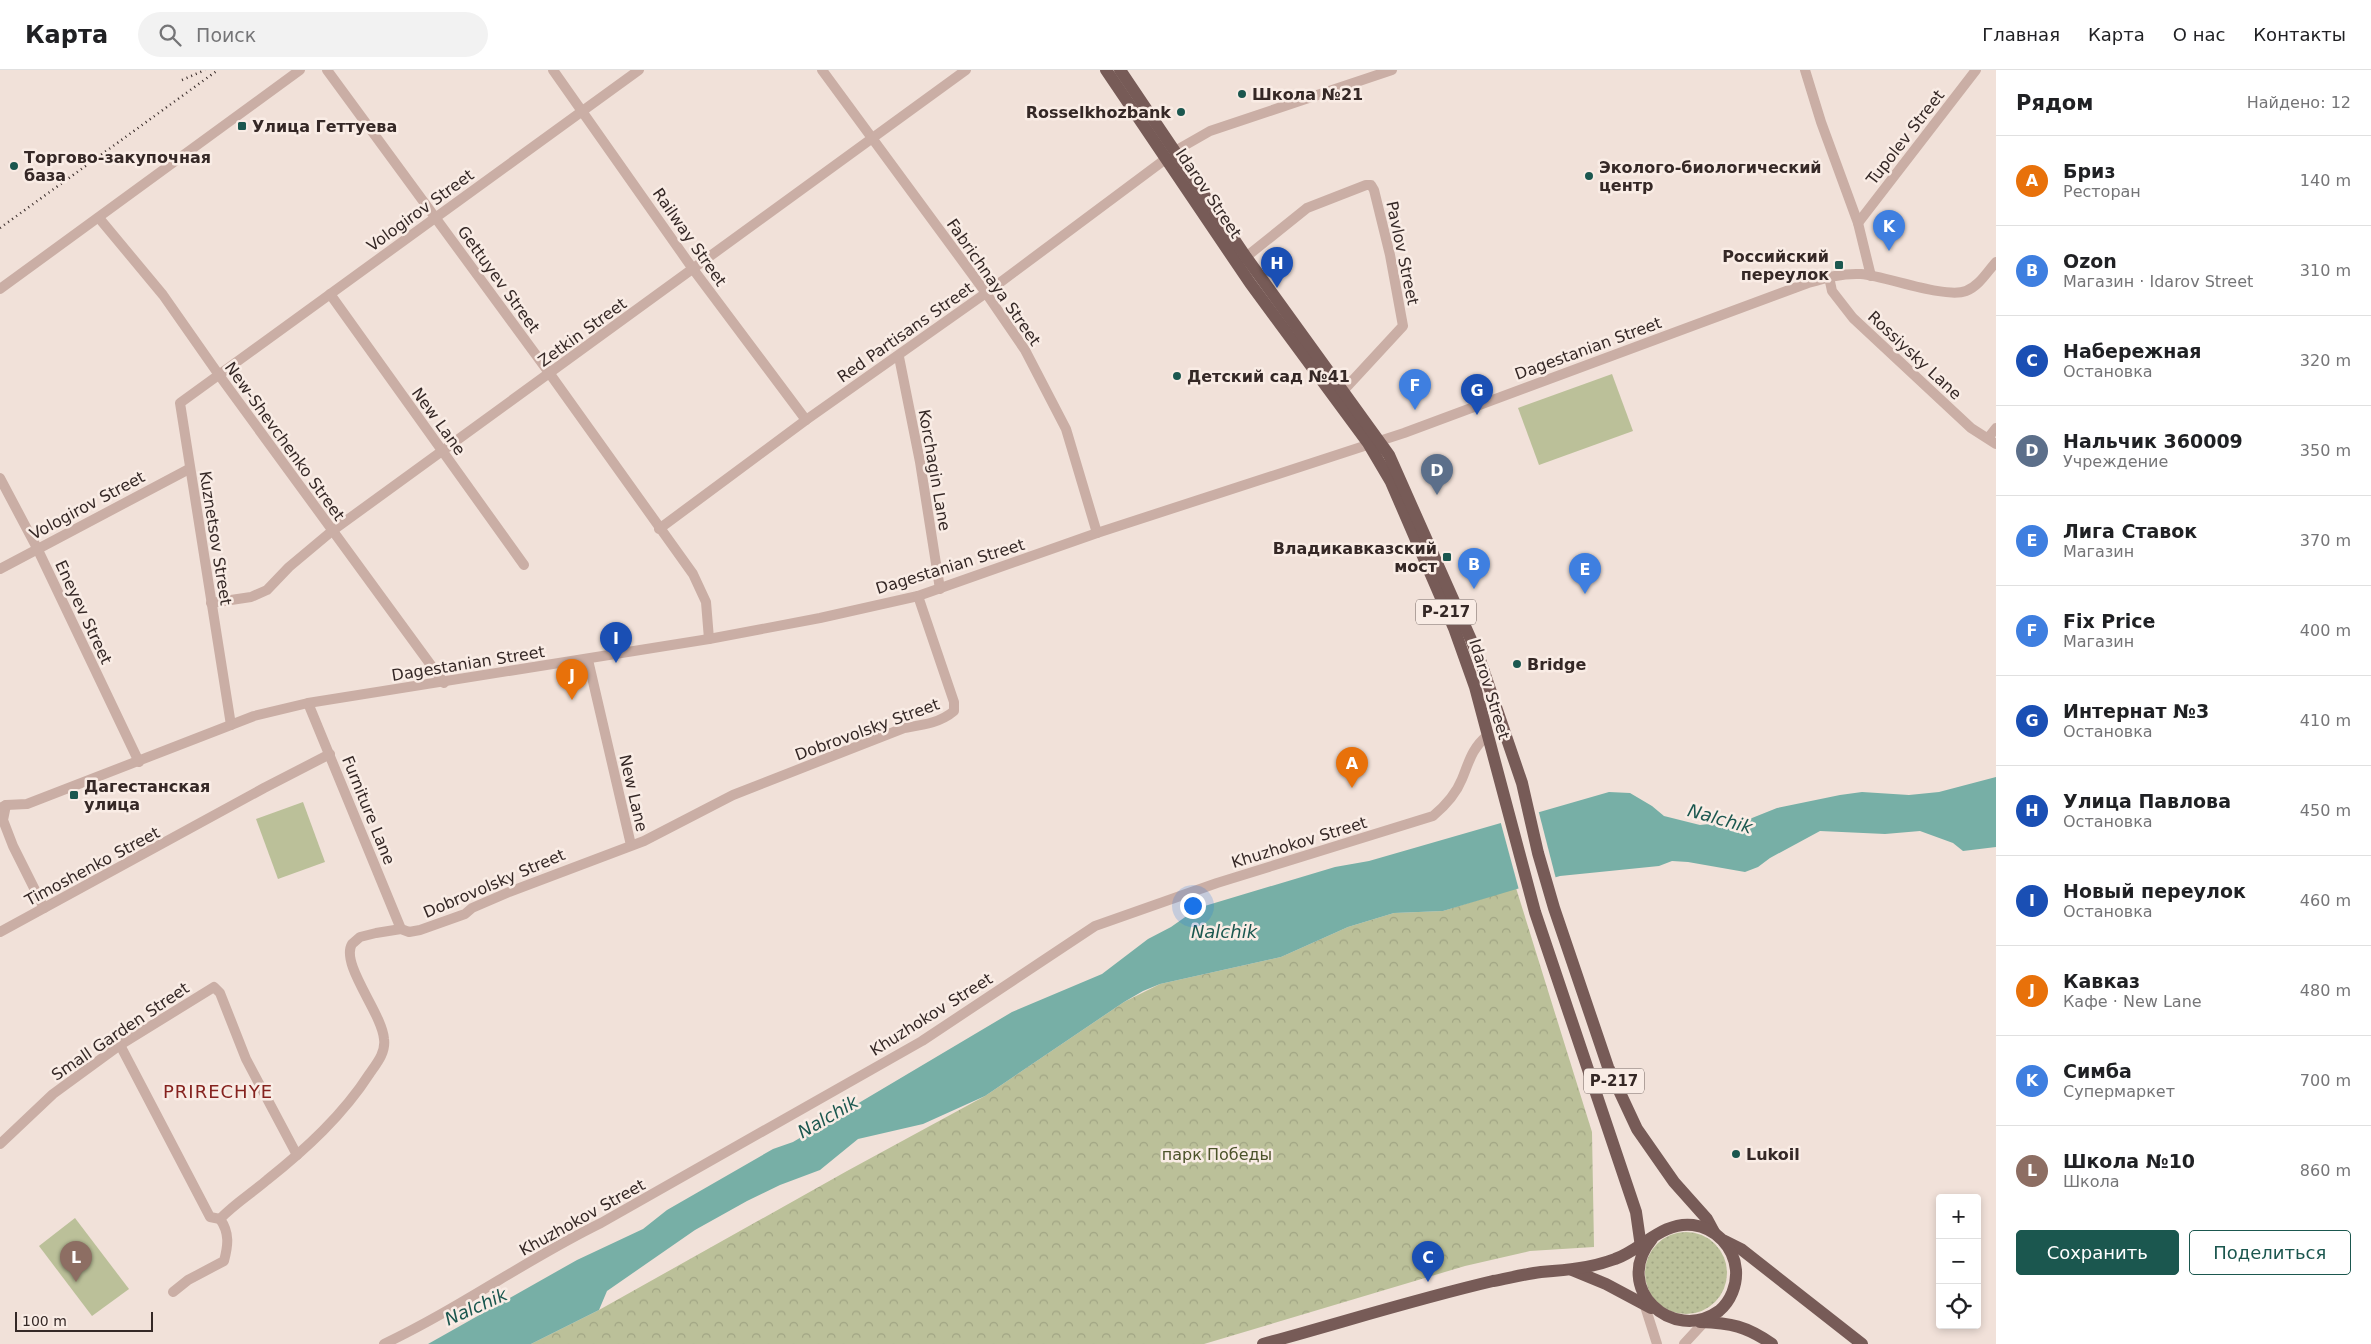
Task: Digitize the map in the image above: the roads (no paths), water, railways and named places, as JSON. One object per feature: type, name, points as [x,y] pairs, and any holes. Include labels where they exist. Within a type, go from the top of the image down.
[{"type":"main road","name":"Idarov Street","points":[[1106,70],[1246,257],[1342,392],[1403,484],[1480,660],[1522,784],[1538,853],[1554,908],[1600,1045],[1627,1111],[1665,1170],[1718,1236]]},
{"type":"main road","name":"Idarov Street","points":[[1120,70],[1250,283],[1374,442],[1454,628],[1475,687],[1535,912],[1636,1212],[1645,1246]]},
{"type":"main road","name":"Р-217","points":[[1646,1302],[1638,1277],[1645,1246],[1661,1232],[1682,1225],[1704,1228],[1741,1250],[1862,1344]]},
{"type":"main road","name":"Р-217","points":[[1703,1321],[1719,1311],[1728,1301],[1734,1289],[1736,1276],[1733,1256],[1718,1236]]},
{"type":"main road","points":[[1263,1344],[1491,1282],[1540,1272],[1572,1270],[1616,1259],[1645,1246]]},
{"type":"main road","points":[[1572,1270],[1646,1302],[1673,1321],[1703,1321],[1737,1325],[1750,1330],[1772,1344]]},
{"type":"street","points":[[0,289],[300,70]]},
{"type":"street","name":"Gettuyev Street","points":[[327,70],[550,374],[701,588],[707,611],[709,639]]},
{"type":"street","name":"Railway Street","points":[[553,70],[694,269],[806,420]]},
{"type":"street","name":"Vologirov Street","points":[[219,375],[639,70]]},
{"type":"street","name":"Fabrichnaya Street","points":[[822,70],[986,293],[1025,350],[1066,429],[1098,533]]},
{"type":"street","name":"Zetkin Street","points":[[211,603],[251,597],[267,590],[289,567],[332,531],[966,70]]},
{"type":"street","name":"Red Partisans Street","points":[[659,529],[806,420],[899,357],[1171,155],[1210,131],[1378,72],[1392,70]]},
{"type":"street","points":[[1805,70],[1821,122],[1858,222],[1871,276]]},
{"type":"street","name":"Tupolev Street","points":[[1858,222],[1976,70]]},
{"type":"street","name":"Pavlov Street","points":[[1246,257],[1307,208],[1366,185],[1371,185],[1374,190],[1390,254],[1403,326],[1342,392]]},
{"type":"street","name":"New-Shevchenko Street","points":[[99,218],[163,295],[219,375],[444,683]]},
{"type":"street","name":"Dagestanian Street","points":[[2,805],[27,804],[139,762],[231,724],[254,716],[308,703],[444,683],[709,639],[820,618],[918,596],[1098,533],[1374,442],[1829,277],[1840,275],[1871,276],[1946,292],[1964,292],[1979,282],[1996,262]]},
{"type":"street","name":"Rossiysky Lane","points":[[1829,277],[1832,291],[1853,318],[1971,428],[1992,441]]},
{"type":"street","name":"New Lane","points":[[330,294],[524,565]]},
{"type":"street","name":"Korchagin Lane","points":[[899,357],[920,462],[940,589]]},
{"type":"street","name":"Kuznetsov Street","points":[[219,375],[180,403],[231,724]]},
{"type":"street","points":[[1992,441],[1996,428]]},
{"type":"street","name":"Vologirov Street","points":[[0,569],[189,469]]},
{"type":"street","name":"Eneyev Street","points":[[0,478],[37,548],[139,762]]},
{"type":"street","name":"Dobrovolsky Street","points":[[220,1219],[327,1129],[379,1059],[385,1044],[383,1031],[350,962],[350,947],[360,937],[401,929],[409,932],[443,923],[509,892],[631,845],[733,795],[904,728],[932,723],[947,717],[954,711],[954,702],[918,596]]},
{"type":"street","name":"New Lane","points":[[588,660],[631,845]]},
{"type":"street","name":"Furniture Lane","points":[[308,703],[401,929]]},
{"type":"street","name":"Khuzhokov Street","points":[[384,1344],[429,1323],[563,1241],[601,1223],[922,1041],[1095,926],[1217,883],[1433,816],[1451,798],[1462,780],[1472,752],[1487,736]]},
{"type":"street","name":"Timoshenko Street","points":[[0,932],[330,754]]},
{"type":"street","points":[[2,805],[3,820],[13,846],[44,908]]},
{"type":"street","name":"Small Garden Street","points":[[0,1144],[53,1094],[120,1045],[214,987],[220,994],[246,1059],[297,1156]]},
{"type":"street","points":[[120,1045],[210,1217],[220,1219],[226,1227],[228,1237],[224,1261],[188,1280],[173,1292]]},
{"type":"street","points":[[1646,1302],[1657,1344]]},
{"type":"street","points":[[1684,1344],[1703,1321]]},
{"type":"water","name":"Nalchik","points":[[1996,777],[1996,847],[1963,851],[1953,843],[1920,831],[1885,834],[1820,831],[1770,858],[1758,867],[1745,872],[1672,861],[1659,866],[1560,876],[1443,911],[1394,913],[1348,927],[1281,957],[1160,984],[1124,1002],[985,1096],[923,1124],[858,1139],[820,1170],[780,1185],[695,1230],[607,1291],[599,1310],[531,1344],[428,1344],[577,1260],[643,1229],[667,1210],[773,1149],[793,1142],[1012,1012],[1102,974],[1148,939],[1171,927],[1198,908],[1335,867],[1369,861],[1609,792],[1630,793],[1652,806],[1664,816],[1700,825],[1747,820],[1777,808],[1840,795],[1862,792],[1909,795],[1939,792]]},
{"type":"railway","points":[[182,80],[205,70]]},
{"type":"railway","points":[[0,228],[218,70]]},
{"type":"place","name":"Школа №21","points":[[1242,94]]},
{"type":"place","name":"Rosselkhozbank","points":[[1181,112]]},
{"type":"place","name":"Улица Геттуева","points":[[242,126]]},
{"type":"place","name":"Торгово-закупочная база","points":[[14,166]]},
{"type":"place","name":"Эколого-биологический центр","points":[[1589,176]]},
{"type":"place","name":"Симба","points":[[1889,251]]},
{"type":"place","name":"Российский переулок","points":[[1839,265]]},
{"type":"place","name":"Улица Павлова","points":[[1277,288]]},
{"type":"place","name":"Детский сад №41","points":[[1177,376]]},
{"type":"place","name":"Fix Price","points":[[1415,410]]},
{"type":"place","name":"Интернат №3","points":[[1477,415]]},
{"type":"place","name":"Нальчик 360009","points":[[1437,495]]},
{"type":"place","name":"Владикавказский мост","points":[[1447,557]]},
{"type":"place","name":"Ozon","points":[[1474,589]]},
{"type":"place","name":"Лига Ставок","points":[[1585,594]]},
{"type":"place","name":"Новый переулок","points":[[616,663]]},
{"type":"place","name":"Bridge","points":[[1517,664]]},
{"type":"place","name":"Кавказ","points":[[572,700]]},
{"type":"place","name":"Бриз","points":[[1352,788]]},
{"type":"place","name":"Дагестанская улица","points":[[74,795]]},
{"type":"place","name":"Lukoil","points":[[1736,1154]]},
{"type":"place","name":"Школа №10","points":[[76,1282]]},
{"type":"place","name":"Набережная","points":[[1428,1282]]},
{"type":"district","name":"PRIRECHYE","points":[[218,1092]]},
{"type":"park label","name":"парк Победы","points":[[1217,1154]]}]
